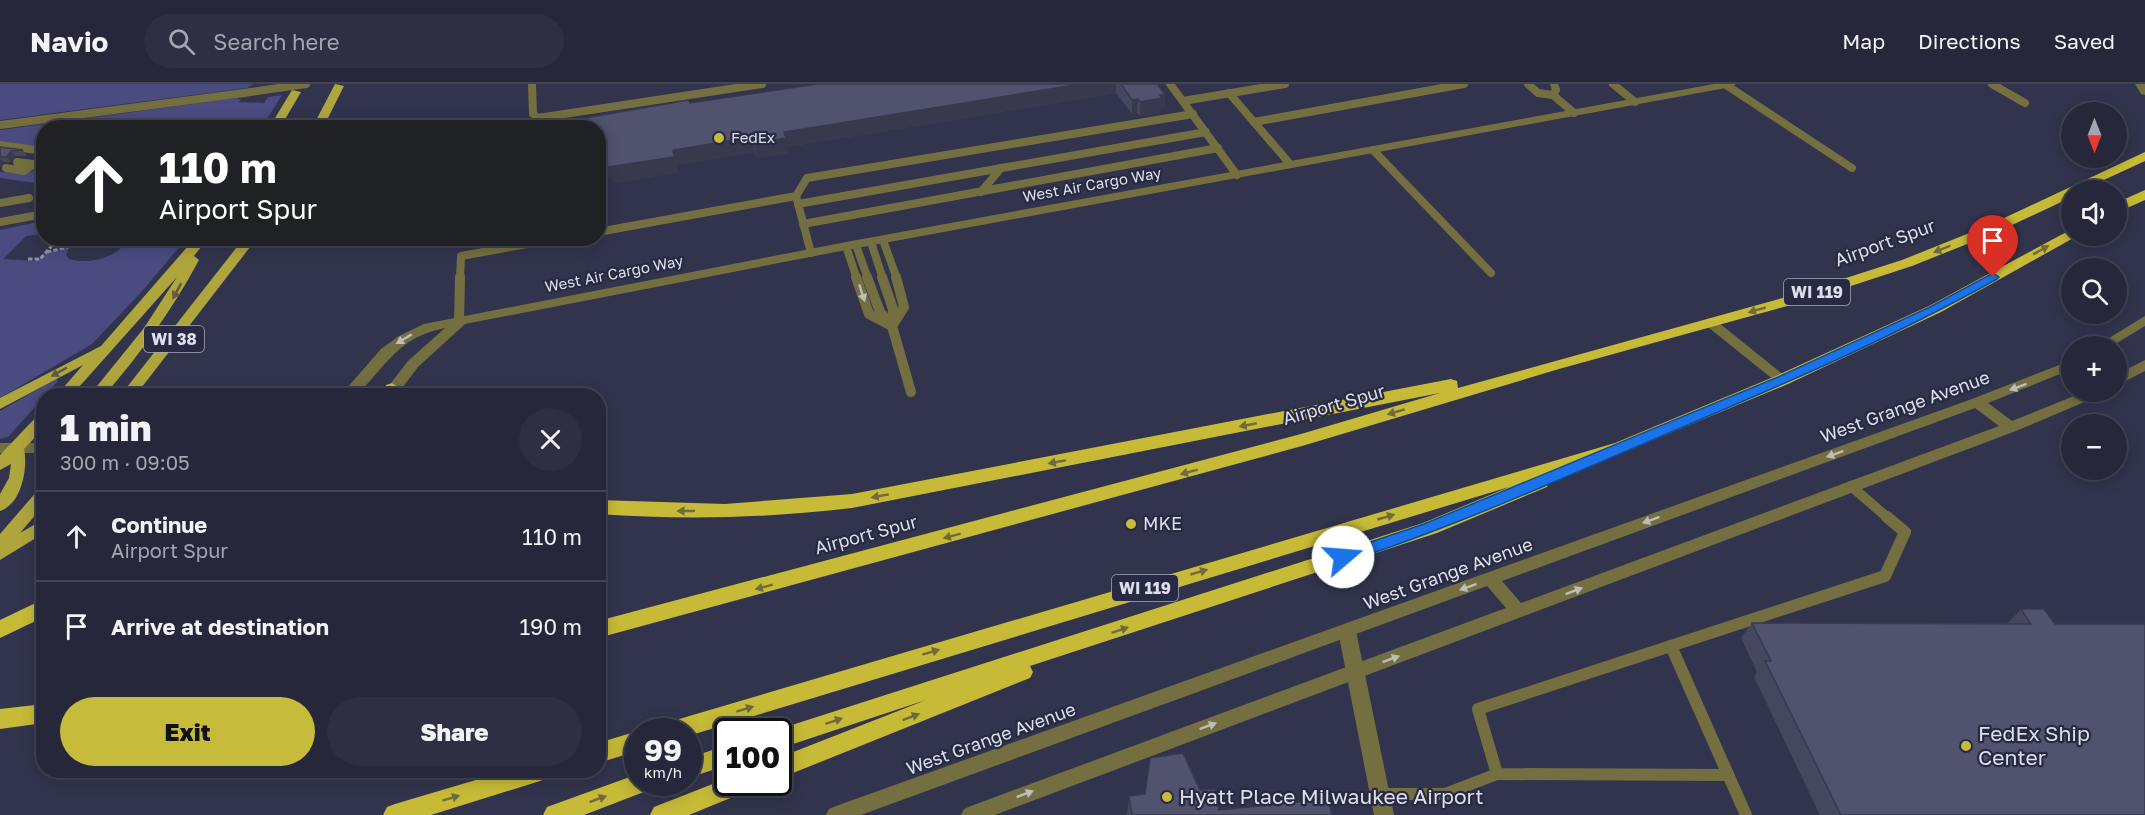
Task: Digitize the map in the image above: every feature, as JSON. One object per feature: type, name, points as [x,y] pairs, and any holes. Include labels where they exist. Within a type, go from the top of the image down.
[{"type":"highway","name":"Airport Spur","points":[[2093,180],[2145,156]]},
{"type":"highway","points":[[2127,203],[2145,194]]},
{"type":"highway","name":"Airport Spur","points":[[606,628],[1279,447],[1553,365],[1711,323],[1907,263],[1992,229],[2061,195]]},
{"type":"highway","name":"WI 119","points":[[702,722],[1621,447],[1782,380],[1935,309],[2061,239]]},
{"type":"highway","points":[[606,508],[654,511],[727,511],[852,501],[1553,365]]},
{"type":"highway","points":[[792,735],[1082,643],[1430,528],[1621,447]]},
{"type":"highway","points":[[0,630],[36,611]]},
{"type":"highway","points":[[792,764],[1000,682],[1082,643]]},
{"type":"highway","points":[[0,718],[36,714]]},
{"type":"highway","points":[[606,751],[624,745]]},
{"type":"highway","points":[[395,815],[517,778]]},
{"type":"highway","points":[[555,815],[624,789]]},
{"type":"highway","points":[[662,815],[714,794]]},
{"type":"main road","points":[[321,120],[339,86]]},
{"type":"main road","points":[[279,120],[296,92]]},
{"type":"main road","name":"WI 38","points":[[70,388],[196,246]]},
{"type":"main road","points":[[103,388],[155,325],[176,293],[199,246]]},
{"type":"main road","name":"WI 38","points":[[138,388],[245,246]]},
{"type":"main road","points":[[0,404],[110,344]]},
{"type":"main road","points":[[0,465],[8,448],[36,425]]},
{"type":"main road","points":[[0,505],[18,474],[20,464],[8,448]]},
{"type":"main road","points":[[0,545],[36,503]]},
{"type":"main road","points":[[0,554],[36,530]]},
{"type":"street","points":[[2140,84],[2145,92]]},
{"type":"street","name":"West Air Cargo Way","points":[[360,388],[375,364],[402,339],[424,328],[851,245],[1729,85]]},
{"type":"street","points":[[2119,336],[2145,320]]},
{"type":"street","name":"West Air Cargo Way","points":[[396,388],[419,358],[459,323]]},
{"type":"street","points":[[2127,375],[2145,365]]},
{"type":"street","name":"West Grange Avenue","points":[[836,815],[1977,402],[2061,368]]},
{"type":"street","points":[[1977,402],[2011,427]]},
{"type":"street","points":[[970,815],[1519,612],[2011,427],[2072,402]]},
{"type":"street","points":[[8,448],[36,448]]},
{"type":"street","points":[[1491,579],[1519,612]]},
{"type":"street","points":[[1347,631],[1384,815]]},
{"type":"lane","points":[[38,120],[306,84]]},
{"type":"lane","points":[[532,84],[533,114],[538,118],[762,84]]},
{"type":"lane","points":[[1170,84],[1238,175]]},
{"type":"lane","points":[[1183,101],[1285,84]]},
{"type":"lane","points":[[1254,122],[1464,84]]},
{"type":"lane","points":[[1528,84],[1538,93],[1552,95],[1574,113]]},
{"type":"lane","points":[[1552,95],[1556,90],[1554,84]]},
{"type":"lane","points":[[1613,84],[1635,102]]},
{"type":"lane","points":[[1992,84],[2025,103]]},
{"type":"lane","points":[[1729,85],[1852,168]]},
{"type":"lane","points":[[1229,93],[1290,164]]},
{"type":"lane","points":[[811,253],[797,200],[807,178],[1192,114]]},
{"type":"lane","points":[[0,125],[36,120]]},
{"type":"lane","points":[[606,231],[1000,168],[1206,132]]},
{"type":"lane","points":[[0,145],[36,151]]},
{"type":"lane","points":[[803,224],[1218,148]]},
{"type":"lane","points":[[1372,150],[1491,273]]},
{"type":"lane","points":[[17,162],[34,164]]},
{"type":"lane","points":[[6,168],[24,171],[34,164]]},
{"type":"lane","points":[[981,192],[1000,168]]},
{"type":"lane","points":[[0,203],[29,198]]},
{"type":"lane","points":[[0,222],[36,215]]},
{"type":"lane","points":[[877,241],[893,309],[892,326],[911,392]]},
{"type":"lane","points":[[851,245],[869,314],[892,326]]},
{"type":"lane","points":[[459,323],[461,256],[517,246]]},
{"type":"lane","points":[[1711,323],[1782,380]]},
{"type":"lane","points":[[1497,774],[1478,709],[1885,576],[1905,532],[1851,486]]},
{"type":"lane","points":[[1671,646],[1746,815]]},
{"type":"lane","points":[[1380,794],[1445,794],[1497,774],[1728,775]]},
{"type":"path","points":[[28,259],[40,259],[52,246]]},
{"type":"path","points":[[47,252],[62,246],[71,246]]},
{"type":"shaded area","points":[[0,84],[253,84],[247,88],[0,120]]},
{"type":"shaded area","points":[[282,95],[266,120],[74,120],[237,98],[241,100],[238,102],[264,103],[268,97]]},
{"type":"shaded area","points":[[36,125],[36,146],[0,141],[0,130]]},
{"type":"shaded area","points":[[36,171],[36,183],[0,178],[0,172],[22,174]]},
{"type":"shaded area","points":[[36,222],[36,235],[26,236],[3,259],[35,261],[48,253],[69,247],[66,255],[69,259],[85,261],[110,255],[123,246],[180,246],[144,289],[92,344],[0,398],[0,230]]},
{"type":"shaded area","points":[[56,379],[58,381],[52,388],[40,388]]},
{"type":"shaded area","points":[[36,390],[36,406],[8,437],[0,439],[0,411]]},
{"type":"building","points":[[817,84],[1081,84],[784,132],[786,138],[754,143],[752,137],[673,150],[674,157],[608,167],[606,120],[573,120],[689,100],[690,103]]},
{"type":"building","points":[[1121,84],[1157,84],[1165,94],[1160,95],[1162,98],[1140,102],[1138,99],[1132,100]]},
{"type":"building","points":[[0,147],[23,150],[11,151],[7,157],[0,157]]},
{"type":"building","name":"FedEx Ship Center","points":[[2021,609],[2044,609],[2055,624],[2145,624],[2145,815],[1841,815],[1765,661],[1771,661],[1752,623],[2031,624]]},
{"type":"building","points":[[1183,753],[1200,790],[1215,789],[1219,810],[1328,799],[1332,815],[1132,815],[1129,796],[1145,794],[1150,758]]},
{"type":"place","name":"FedEx","points":[[719,138]]},
{"type":"place","name":"MKE","points":[[1131,524]]},
{"type":"place","name":"FedEx Ship Center","points":[[1966,746]]},
{"type":"place","name":"Hyatt Place Milwaukee Airport","points":[[1167,797]]},
{"type":"route","points":[[1343,557],[1430,528],[1782,380],[1935,309],[1993,277]]}]
